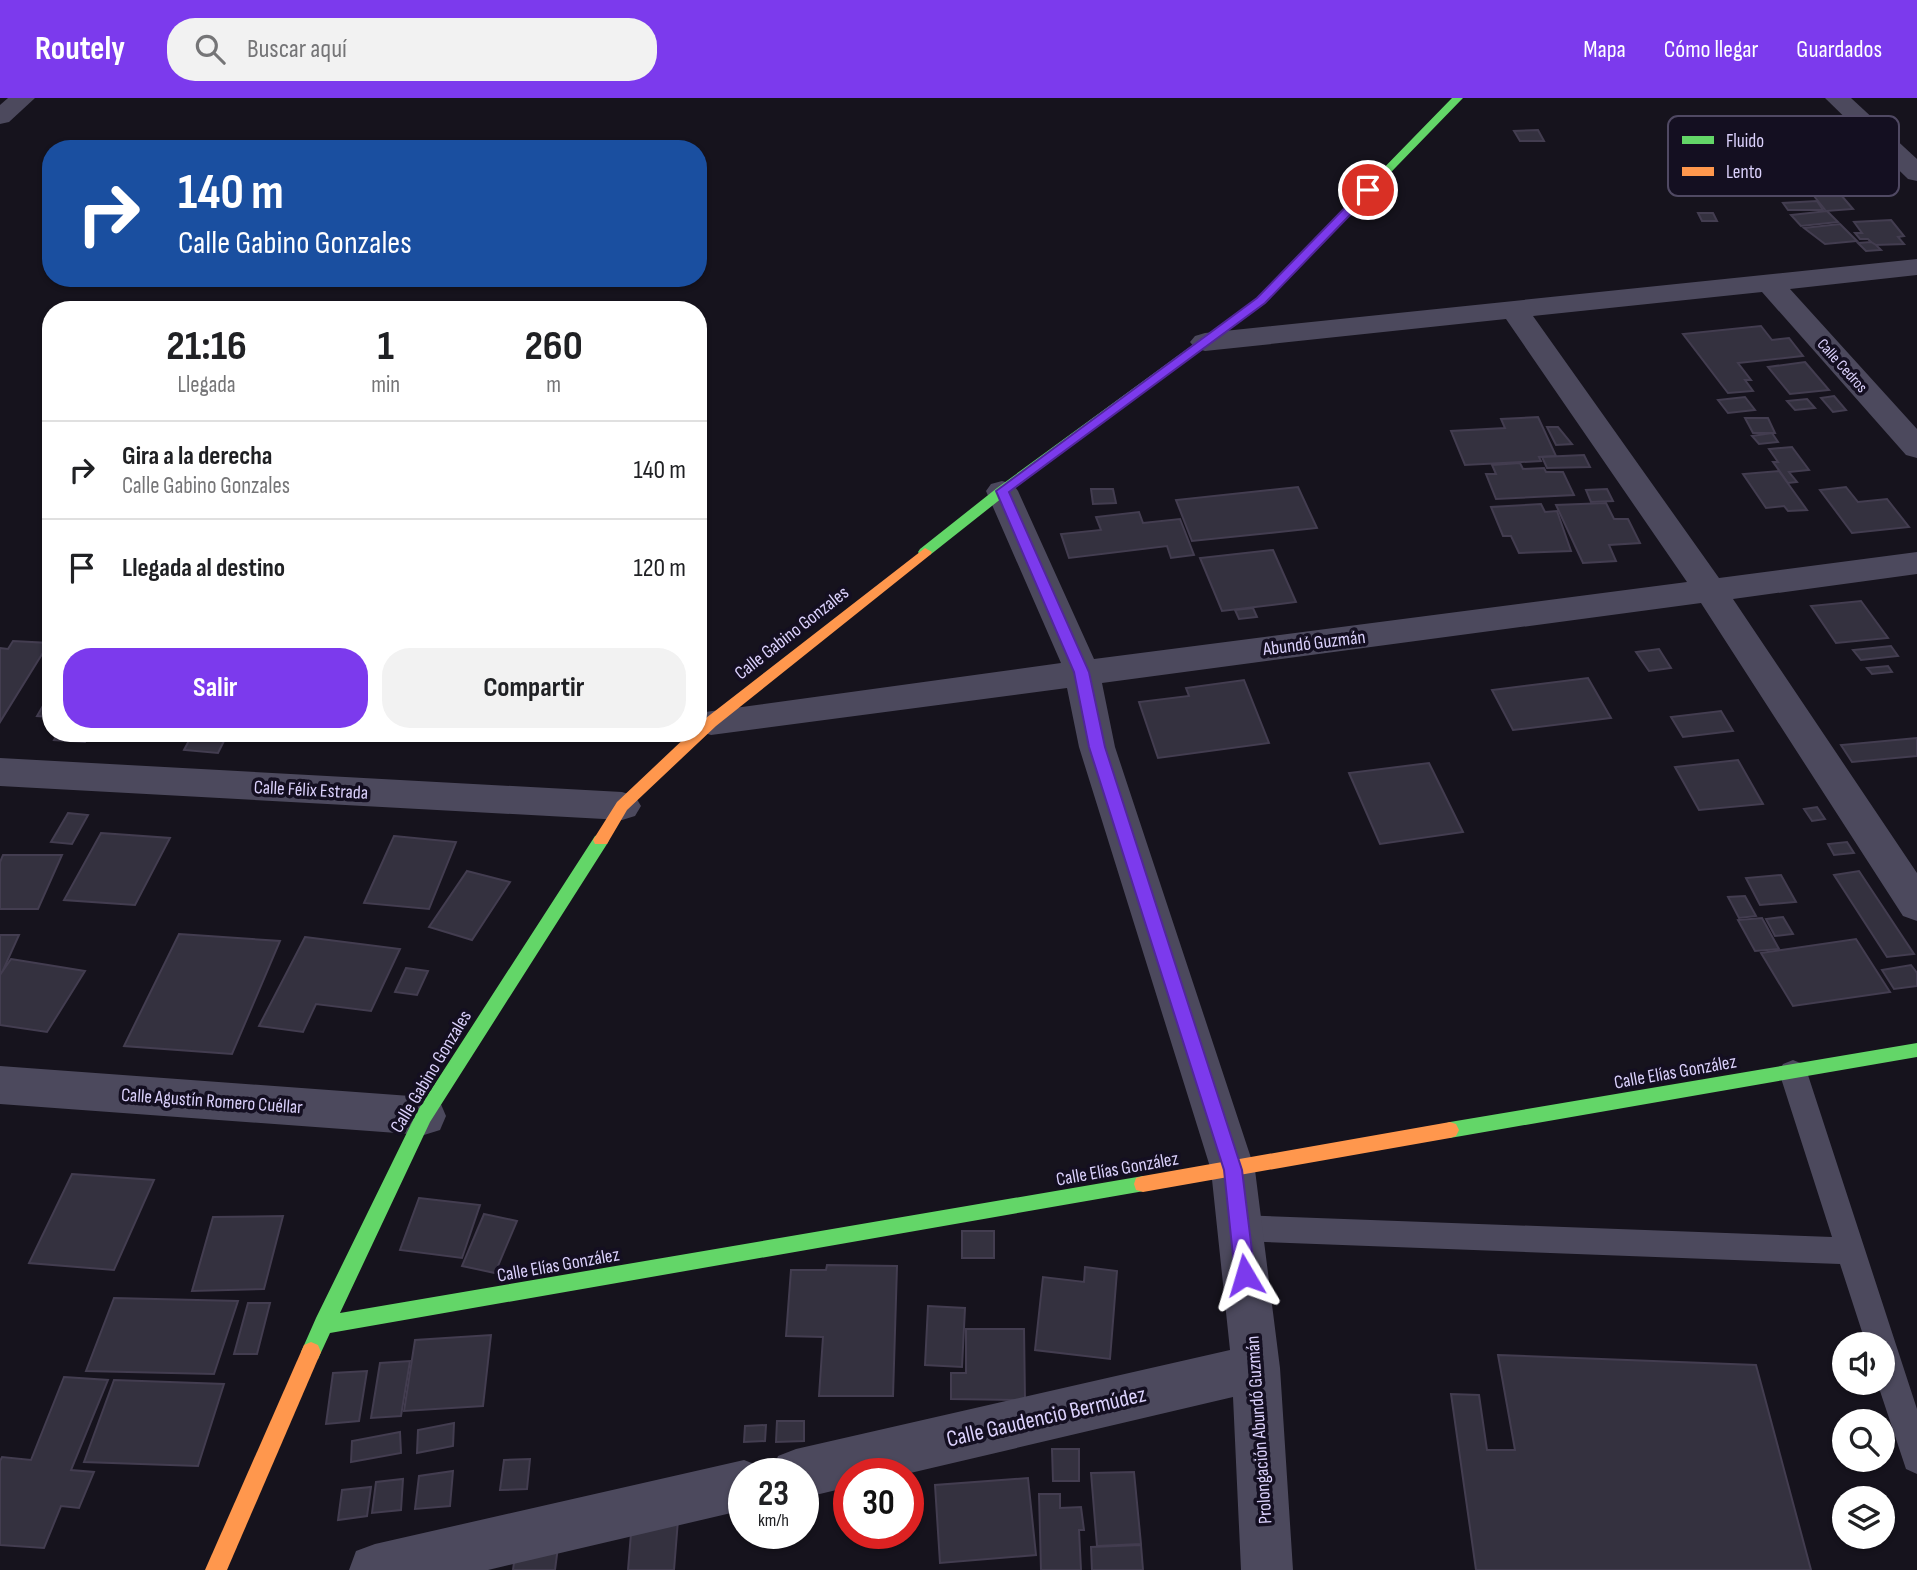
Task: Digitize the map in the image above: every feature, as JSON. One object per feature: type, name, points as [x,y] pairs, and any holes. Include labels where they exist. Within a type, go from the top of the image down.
[{"type":"street","points":[[0,117],[23,98]]},
{"type":"street","name":"Calle Gabino Gonzales","points":[[707,726],[1002,491],[1261,300],[1458,98]]},
{"type":"street","points":[[1837,98],[1856,116]]},
{"type":"street","points":[[1899,156],[1917,173]]},
{"type":"street","points":[[1205,342],[1917,267]]},
{"type":"street","name":"Calle Cedros","points":[[1768,282],[1917,448]]},
{"type":"street","points":[[1514,309],[1710,590],[1917,905]]},
{"type":"street","name":"Prolongación Abundó Guzmán","points":[[1002,491],[1082,672],[1097,747],[1233,1170],[1256,1368],[1267,1570]]},
{"type":"street","name":"Abundó Guzmán","points":[[711,722],[1917,563]]},
{"type":"street","name":"Calle Gabino Gonzales","points":[[216,1570],[323,1325],[424,1116],[622,806],[690,742]]},
{"type":"street","name":"Calle Félix Estrada","points":[[0,772],[622,806]]},
{"type":"street","name":"Calle Elías González","points":[[323,1325],[1917,1050]]},
{"type":"street","name":"Calle Agustín Romero Cuéllar","points":[[0,1085],[424,1116]]},
{"type":"street","name":"Calle Gaudencio Bermúdez","points":[[819,1469],[1256,1368]]},
{"type":"street","points":[[375,1570],[728,1489]]},
{"type":"lane","points":[[1793,1072],[1877,1332]]},
{"type":"lane","points":[[1239,1228],[1851,1251]]},
{"type":"lane","points":[[1895,1389],[1917,1458]]},
{"type":"building","points":[[1538,130],[1544,141],[1520,141],[1514,131]]},
{"type":"building","points":[[1814,196],[1842,196],[1853,209],[1826,211]]},
{"type":"building","points":[[1817,201],[1823,210],[1788,210],[1783,203]]},
{"type":"building","points":[[1827,211],[1838,222],[1801,226],[1791,215]]},
{"type":"building","points":[[1698,213],[1713,213],[1717,221],[1702,221]]},
{"type":"building","points":[[1891,220],[1904,236],[1898,237],[1904,244],[1874,245],[1868,239],[1860,239],[1855,233],[1862,233],[1854,222]]},
{"type":"building","points":[[1840,224],[1857,241],[1825,244],[1804,228]]},
{"type":"building","points":[[1871,242],[1881,250],[1866,251],[1858,243]]},
{"type":"building","points":[[1761,326],[1772,340],[1789,338],[1803,356],[1738,363],[1751,380],[1745,380],[1753,391],[1728,393],[1683,334]]},
{"type":"building","points":[[1805,362],[1829,390],[1790,394],[1768,367]]},
{"type":"building","points":[[1834,396],[1846,410],[1833,412],[1821,398]]},
{"type":"building","points":[[1745,397],[1755,410],[1728,413],[1718,400]]},
{"type":"building","points":[[1807,399],[1815,408],[1795,410],[1787,401]]},
{"type":"building","points":[[1538,417],[1556,456],[1539,457],[1541,461],[1465,465],[1451,431],[1505,428],[1501,419]]},
{"type":"building","points":[[1745,418],[1768,418],[1775,433],[1753,433]]},
{"type":"building","points":[[1547,427],[1558,427],[1572,444],[1556,445]]},
{"type":"building","points":[[1772,433],[1778,442],[1759,444],[1752,436]]},
{"type":"building","points":[[1792,447],[1809,470],[1789,472],[1797,482],[1788,483],[1773,462],[1778,462],[1769,449]]},
{"type":"building","points":[[1584,455],[1590,467],[1547,468],[1542,457]]},
{"type":"building","points":[[1520,463],[1523,469],[1544,468],[1546,472],[1563,472],[1574,495],[1496,499],[1486,474],[1496,474],[1492,465]]},
{"type":"building","points":[[1779,471],[1807,510],[1788,511],[1784,506],[1766,508],[1743,474]]},
{"type":"building","points":[[1298,487],[1317,528],[1192,541],[1176,500]]},
{"type":"building","points":[[1846,487],[1858,502],[1887,499],[1909,527],[1852,533],[1820,490]]},
{"type":"building","points":[[1091,489],[1113,489],[1116,503],[1093,504]]},
{"type":"building","points":[[1607,489],[1613,501],[1591,502],[1586,490]]},
{"type":"building","points":[[1606,503],[1614,519],[1628,519],[1640,543],[1609,545],[1616,561],[1583,563],[1556,505]]},
{"type":"building","points":[[1541,504],[1545,512],[1557,511],[1571,551],[1519,553],[1511,536],[1503,536],[1491,507]]},
{"type":"building","points":[[1139,512],[1143,523],[1180,519],[1194,555],[1171,558],[1167,546],[1069,558],[1061,534],[1101,530],[1096,517]]},
{"type":"building","points":[[1273,550],[1296,602],[1222,611],[1200,558]]},
{"type":"building","points":[[1861,601],[1888,638],[1836,643],[1811,606]]},
{"type":"building","points":[[1253,608],[1257,617],[1239,619],[1235,610]]},
{"type":"building","points":[[13,641],[42,643],[42,654],[0,722],[0,648],[8,649]]},
{"type":"building","points":[[1891,646],[1898,656],[1861,660],[1853,650]]},
{"type":"building","points":[[1659,649],[1671,668],[1649,671],[1636,652]]},
{"type":"building","points":[[1888,666],[1892,672],[1872,674],[1867,668]]},
{"type":"building","points":[[1588,678],[1611,718],[1513,730],[1492,690]]},
{"type":"building","points":[[1244,680],[1269,743],[1158,758],[1139,702],[1189,696],[1186,688]]},
{"type":"building","points":[[1721,711],[1733,731],[1683,737],[1671,717]]},
{"type":"building","points":[[1917,738],[1917,756],[1852,762],[1841,745]]},
{"type":"building","points":[[188,742],[224,742],[218,753],[184,750]]},
{"type":"building","points":[[1738,760],[1763,804],[1699,810],[1675,767]]},
{"type":"building","points":[[1429,763],[1463,832],[1380,844],[1349,773]]},
{"type":"building","points":[[1817,807],[1825,819],[1812,821],[1804,809]]},
{"type":"building","points":[[68,813],[88,815],[72,844],[51,842]]},
{"type":"building","points":[[101,833],[170,838],[135,905],[64,900]]},
{"type":"building","points":[[394,836],[456,842],[429,909],[364,903]]},
{"type":"building","points":[[1847,842],[1854,853],[1834,855],[1828,844]]},
{"type":"building","points":[[3,855],[62,855],[38,909],[0,909],[0,862]]},
{"type":"building","points":[[467,871],[510,882],[472,940],[429,927]]},
{"type":"building","points":[[1859,871],[1914,954],[1887,957],[1834,875]]},
{"type":"building","points":[[1781,875],[1796,902],[1760,905],[1746,878]]},
{"type":"building","points":[[1745,896],[1756,916],[1739,918],[1728,897]]},
{"type":"building","points":[[1783,917],[1793,934],[1775,936],[1766,919]]},
{"type":"building","points":[[1762,918],[1779,949],[1755,951],[1738,920]]},
{"type":"building","points":[[179,934],[280,941],[232,1054],[124,1046]]},
{"type":"building","points":[[0,935],[19,935],[0,977]]},
{"type":"building","points":[[305,937],[400,949],[371,1011],[316,1004],[303,1032],[259,1026]]},
{"type":"building","points":[[1856,939],[1890,992],[1793,1006],[1761,953]]},
{"type":"building","points":[[11,959],[85,971],[47,1032],[0,1025],[0,975]]},
{"type":"building","points":[[1911,965],[1917,973],[1917,986],[1894,989],[1882,970]]},
{"type":"building","points":[[406,968],[428,971],[417,995],[395,992]]},
{"type":"building","points":[[72,1174],[154,1180],[114,1270],[29,1263]]},
{"type":"building","points":[[419,1198],[480,1205],[462,1258],[400,1250]]},
{"type":"building","points":[[484,1214],[517,1221],[495,1273],[462,1266]]},
{"type":"building","points":[[283,1216],[264,1289],[192,1291],[213,1217]]},
{"type":"building","points":[[962,1231],[994,1231],[994,1258],[962,1258]]},
{"type":"building","points":[[827,1265],[897,1266],[893,1396],[819,1396],[823,1337],[786,1336],[791,1270],[826,1270]]},
{"type":"building","points":[[1085,1267],[1117,1271],[1110,1359],[1035,1350],[1043,1277],[1084,1282]]},
{"type":"building","points":[[114,1298],[238,1301],[214,1374],[86,1371]]},
{"type":"building","points":[[248,1303],[270,1303],[257,1354],[234,1354]]},
{"type":"building","points":[[928,1306],[965,1308],[962,1367],[925,1365]]},
{"type":"building","points":[[966,1329],[1024,1329],[1025,1400],[951,1399],[951,1373],[966,1373]]},
{"type":"building","points":[[491,1335],[483,1406],[404,1411],[415,1340]]},
{"type":"building","points":[[1498,1355],[1756,1365],[1811,1570],[1476,1570],[1451,1394],[1479,1395],[1487,1450],[1515,1450]]},
{"type":"building","points":[[410,1361],[401,1416],[371,1418],[380,1363]]},
{"type":"building","points":[[367,1371],[359,1421],[326,1424],[333,1373]]},
{"type":"building","points":[[64,1377],[108,1380],[71,1470],[94,1472],[79,1508],[61,1506],[44,1548],[0,1545],[0,1461],[2,1457],[31,1460]]},
{"type":"building","points":[[114,1380],[224,1384],[198,1466],[84,1462]]},
{"type":"building","points":[[777,1421],[804,1421],[804,1441],[776,1442]]},
{"type":"building","points":[[454,1423],[453,1446],[417,1453],[418,1430]]},
{"type":"building","points":[[766,1425],[765,1441],[744,1442],[745,1426]]},
{"type":"building","points":[[400,1432],[401,1453],[351,1462],[352,1441]]},
{"type":"building","points":[[1052,1449],[1079,1449],[1079,1481],[1053,1481]]},
{"type":"building","points":[[530,1459],[527,1489],[500,1490],[504,1460]]},
{"type":"building","points":[[453,1471],[450,1506],[415,1509],[419,1476]]},
{"type":"building","points":[[1134,1472],[1141,1544],[1097,1546],[1091,1473]]},
{"type":"building","points":[[1028,1478],[1036,1555],[940,1563],[935,1485]]},
{"type":"building","points":[[403,1479],[401,1510],[372,1513],[376,1482]]},
{"type":"building","points":[[371,1487],[367,1516],[338,1520],[342,1490]]},
{"type":"building","points":[[1039,1494],[1060,1494],[1060,1508],[1081,1507],[1084,1530],[1079,1530],[1081,1570],[1041,1570]]},
{"type":"building","points":[[678,1520],[674,1570],[628,1570],[632,1521]]},
{"type":"building","points":[[559,1539],[555,1570],[513,1570],[517,1540]]},
{"type":"building","points":[[1141,1545],[1143,1570],[1092,1570],[1091,1547]]},
{"type":"traffic: fast","points":[[925,552],[1002,491],[1261,300],[1458,98]]},
{"type":"traffic: fast","points":[[311,1352],[424,1116],[601,840]]},
{"type":"traffic: fast","points":[[1450,1130],[1917,1050]]},
{"type":"traffic: fast","points":[[323,1325],[1143,1184]]},
{"type":"traffic: slow","points":[[707,726],[925,552]]},
{"type":"traffic: slow","points":[[601,840],[622,806],[690,742]]},
{"type":"traffic: slow","points":[[1143,1184],[1450,1130]]},
{"type":"traffic: slow","points":[[216,1570],[311,1352]]},
{"type":"route","points":[[1245,1275],[1233,1170],[1097,747],[1082,672],[1002,491],[1261,300],[1368,190]]}]
